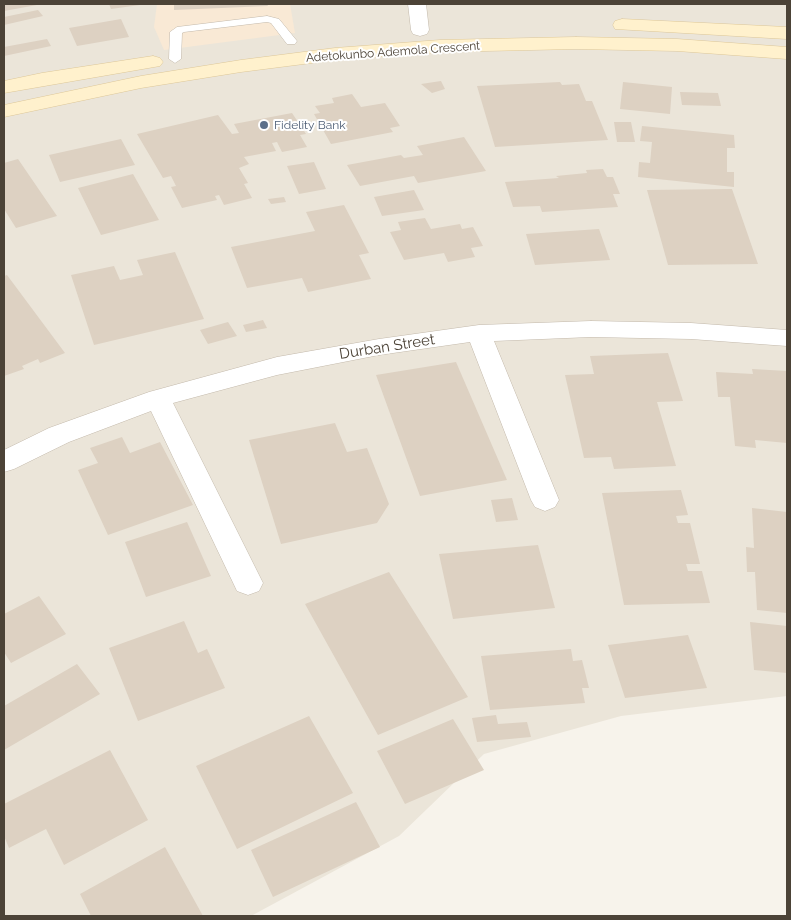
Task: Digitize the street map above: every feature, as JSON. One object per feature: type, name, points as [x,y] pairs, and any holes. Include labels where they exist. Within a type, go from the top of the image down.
[{"type":"main road","points":[[606,26],[671,26],[787,33]]},
{"type":"main road","name":"Adetokunbo Ademola Crescent","points":[[4,87],[42,79],[291,41],[420,30],[504,27]]},
{"type":"main road","name":"Adetokunbo Ademola Crescent","points":[[4,112],[142,82],[241,66],[335,54],[440,46],[576,43],[677,45],[787,53]]},
{"type":"street","points":[[417,4],[420,30]]},
{"type":"street","name":"Durban Street","points":[[4,462],[59,435],[158,398],[277,366],[378,347],[479,333],[601,329],[691,331],[787,338]]},
{"type":"street","points":[[479,333],[545,500]]},
{"type":"street","points":[[158,398],[248,583]]},
{"type":"lane","points":[[175,59],[176,32],[181,29],[267,20],[275,21],[291,41]]},
{"type":"shaded area","points":[[4,4],[787,4],[787,696],[621,716],[484,754],[399,836],[251,916],[4,916]]},
{"type":"shaded area","points":[[157,4],[290,4],[295,33],[164,50],[154,27]]},
{"type":"building","points":[[4,4],[37,4],[37,5],[4,11]]},
{"type":"building","points":[[109,4],[140,4],[140,5],[111,9]]},
{"type":"building","points":[[174,4],[267,4],[268,6],[174,10]]},
{"type":"building","points":[[38,10],[43,16],[4,25],[4,17]]},
{"type":"building","points":[[121,19],[129,37],[77,46],[69,28]]},
{"type":"building","points":[[47,39],[51,46],[4,56],[4,47]]},
{"type":"building","points":[[441,81],[445,89],[432,93],[421,84]]},
{"type":"building","points":[[560,82],[562,85],[579,84],[586,101],[592,101],[608,140],[495,147],[477,86]]},
{"type":"building","points":[[623,82],[672,87],[670,114],[620,109]]},
{"type":"building","points":[[680,92],[718,93],[721,106],[682,105]]},
{"type":"building","points":[[352,94],[361,107],[385,103],[400,126],[390,128],[393,132],[331,144],[314,114],[320,113],[315,106],[334,103],[332,98]]},
{"type":"building","points":[[292,113],[306,134],[300,135],[307,147],[282,152],[277,142],[272,143],[276,151],[244,157],[249,164],[239,168],[248,183],[244,184],[252,198],[224,205],[219,195],[215,196],[217,200],[182,208],[171,187],[176,186],[171,176],[163,178],[137,134],[218,115],[232,134],[239,133],[234,124]]},
{"type":"building","points":[[614,122],[631,122],[635,142],[617,142]]},
{"type":"building","points":[[642,126],[734,135],[735,148],[727,148],[727,172],[734,172],[734,187],[638,177],[639,162],[650,163],[652,142],[640,141]]},
{"type":"building","points":[[464,137],[486,171],[418,183],[414,176],[360,186],[347,165],[401,155],[404,158],[423,155],[417,146]]},
{"type":"building","points":[[121,139],[135,165],[60,182],[49,155]]},
{"type":"building","points":[[18,159],[57,216],[16,228],[4,209],[4,163]]},
{"type":"building","points":[[314,162],[326,189],[299,194],[287,166]]},
{"type":"building","points":[[603,169],[607,177],[613,177],[620,194],[613,194],[618,207],[542,212],[540,206],[513,207],[505,182],[559,178],[556,176],[587,173],[586,170]]},
{"type":"building","points":[[133,174],[159,220],[101,235],[78,188]]},
{"type":"building","points":[[732,189],[758,264],[668,265],[647,190]]},
{"type":"building","points":[[414,190],[424,210],[382,216],[374,197]]},
{"type":"building","points":[[284,197],[286,202],[271,204],[268,199]]},
{"type":"building","points":[[344,205],[369,253],[359,255],[371,279],[308,292],[302,278],[247,288],[231,247],[315,231],[306,212]]},
{"type":"building","points":[[425,218],[431,229],[460,224],[462,229],[473,227],[483,246],[471,248],[475,257],[448,262],[444,253],[404,260],[390,232],[401,230],[398,222]]},
{"type":"building","points":[[599,229],[610,260],[535,265],[526,234]]},
{"type":"building","points":[[175,252],[204,319],[94,345],[71,275],[114,266],[120,280],[143,275],[137,260]]},
{"type":"building","points":[[7,275],[65,353],[40,363],[38,359],[22,366],[24,369],[4,376],[4,276]]},
{"type":"building","points":[[263,320],[267,328],[246,332],[243,325]]},
{"type":"building","points":[[228,322],[237,336],[208,344],[200,330]]},
{"type":"building","points":[[668,353],[683,401],[657,402],[676,466],[614,469],[611,457],[584,458],[565,375],[594,374],[590,356]]},
{"type":"building","points":[[456,362],[507,480],[420,496],[376,375]]},
{"type":"building","points":[[752,369],[787,371],[787,443],[755,440],[756,448],[735,446],[730,397],[718,397],[716,372],[753,374]]},
{"type":"building","points":[[335,423],[347,452],[367,448],[389,504],[377,523],[281,544],[249,440]]},
{"type":"building","points":[[122,437],[130,453],[160,442],[193,505],[108,535],[78,470],[98,463],[90,448]]},
{"type":"building","points":[[681,490],[688,515],[676,516],[678,523],[690,523],[700,564],[686,564],[688,571],[702,571],[710,603],[624,605],[602,493]]},
{"type":"building","points":[[512,498],[518,520],[496,522],[491,500]]},
{"type":"building","points":[[752,508],[787,512],[787,613],[757,610],[755,572],[747,572],[746,547],[754,548]]},
{"type":"building","points":[[187,522],[211,576],[146,597],[125,542]]},
{"type":"building","points":[[538,545],[555,608],[453,619],[439,554]]},
{"type":"building","points":[[389,572],[468,697],[378,735],[305,604]]},
{"type":"building","points":[[39,596],[66,634],[11,663],[4,652],[4,614]]},
{"type":"building","points":[[184,621],[198,653],[207,649],[225,688],[138,721],[109,648]]},
{"type":"building","points":[[750,622],[787,626],[787,673],[754,670]]},
{"type":"building","points":[[688,635],[707,688],[625,698],[608,645]]},
{"type":"building","points":[[571,649],[573,661],[582,660],[589,688],[582,688],[585,703],[490,710],[481,656]]},
{"type":"building","points":[[77,664],[100,694],[4,750],[4,706]]},
{"type":"building","points":[[496,715],[498,724],[527,722],[531,737],[477,742],[472,718]]},
{"type":"building","points":[[309,716],[353,793],[237,849],[196,766]]},
{"type":"building","points":[[453,719],[484,770],[405,804],[377,751]]},
{"type":"building","points":[[110,750],[148,820],[64,865],[46,829],[9,848],[4,836],[4,804]]},
{"type":"building","points":[[356,802],[380,847],[273,897],[251,850]]},
{"type":"building","points":[[165,847],[203,916],[91,916],[80,894]]},
{"type":"place","name":"Fidelity Bank","points":[[264,125]]}]
